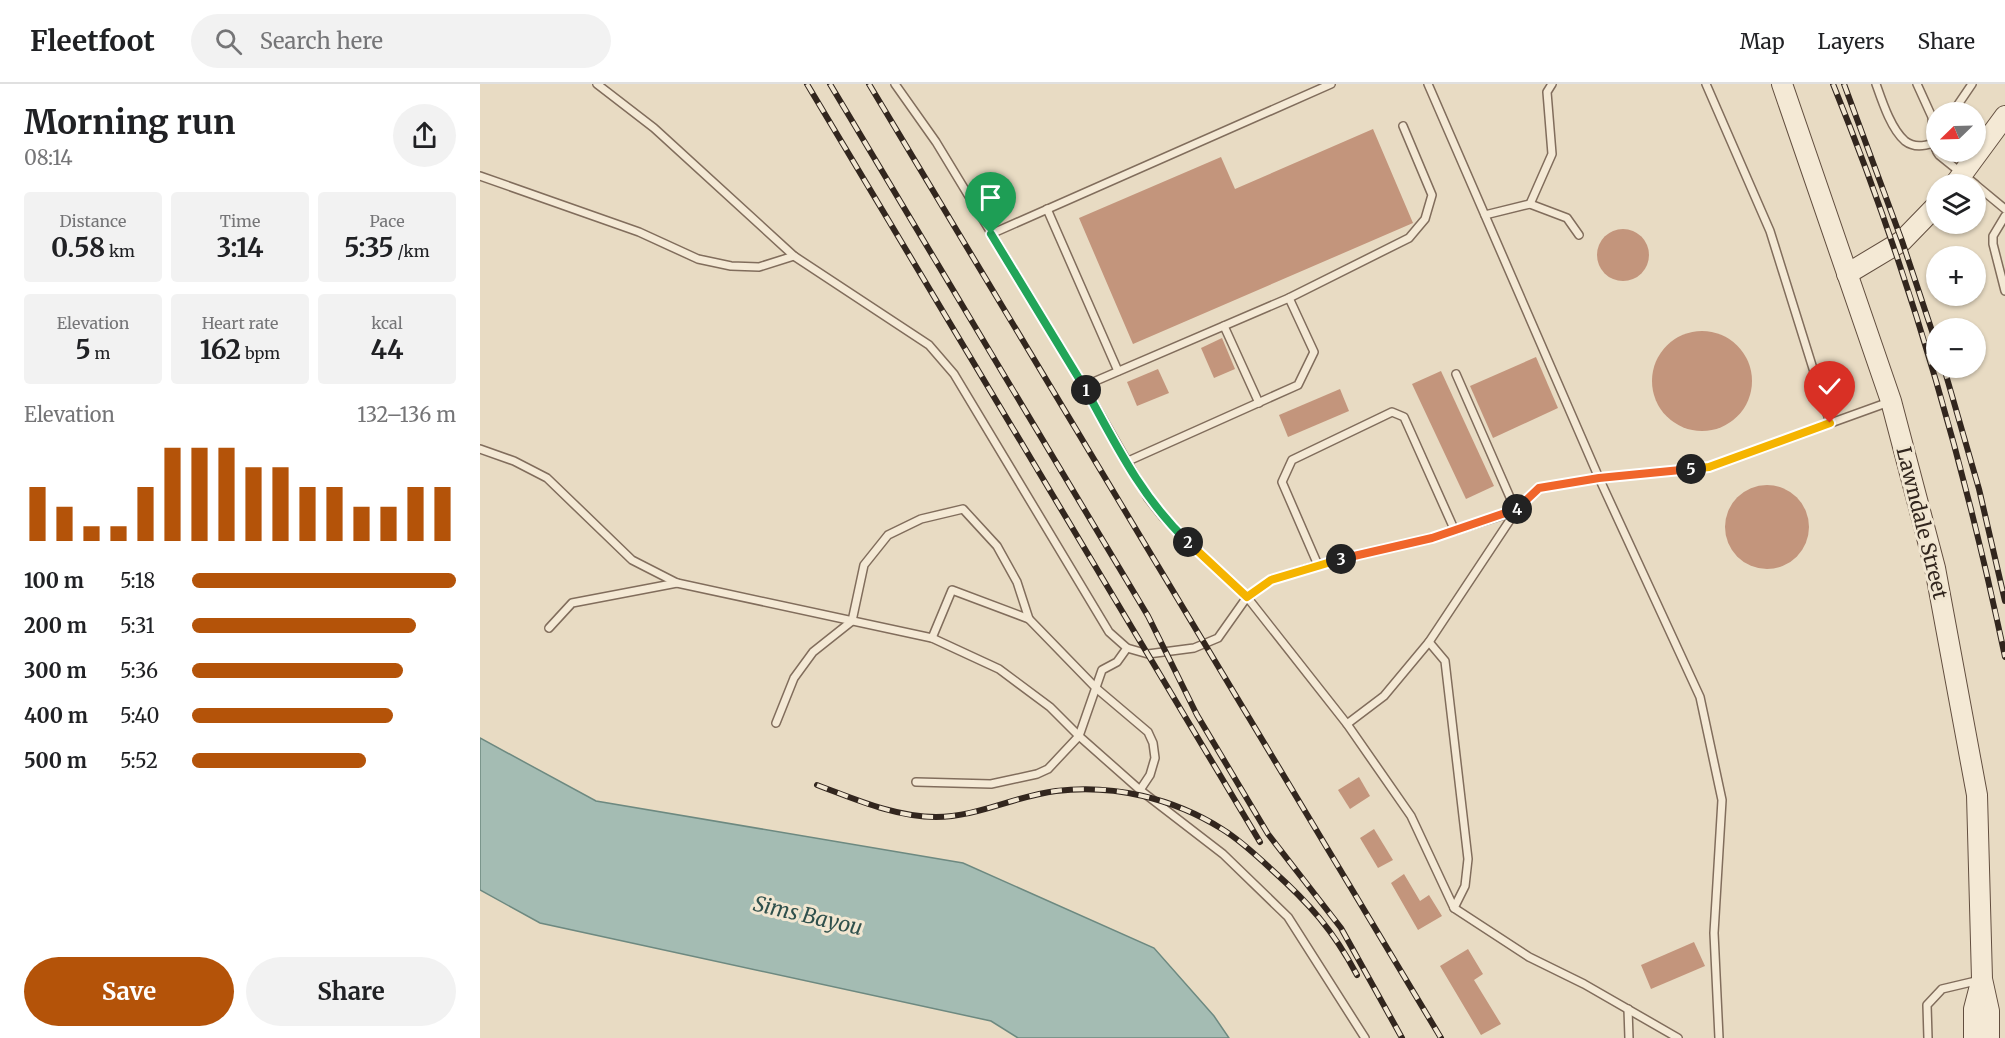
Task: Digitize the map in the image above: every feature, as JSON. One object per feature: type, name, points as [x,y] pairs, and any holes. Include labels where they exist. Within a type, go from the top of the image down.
[{"type":"main road","name":"Lawndale Street","points":[[1782,84],[1891,401],[1935,568],[1977,795],[1982,979],[1989,1011],[1989,1038]]},
{"type":"main road","points":[[1972,174],[2005,116]]},
{"type":"main road","points":[[1847,274],[1902,241],[1926,216]]},
{"type":"main road","name":"Lawndale Street","points":[[1974,1038],[1974,1009],[1982,979]]},
{"type":"lane","points":[[597,84],[654,128],[794,256],[929,345],[954,374],[1109,632],[1127,648],[1148,654],[1194,648],[1218,638],[1247,597],[1271,580],[1318,565],[1432,538],[1516,511]]},
{"type":"lane","points":[[896,84],[936,142],[1084,386],[1126,462],[1163,517],[1247,597],[1347,724],[1411,816],[1454,908],[1529,957],[1678,1038]]},
{"type":"lane","points":[[991,234],[1331,84]]},
{"type":"lane","points":[[1428,84],[1599,478],[1700,697],[1722,800],[1714,933],[1719,1038]]},
{"type":"lane","points":[[1530,204],[1552,154],[1546,92],[1552,84]]},
{"type":"lane","points":[[1706,84],[1770,231],[1830,423]]},
{"type":"lane","points":[[1876,84],[1894,125],[1906,142],[1926,147]]},
{"type":"lane","points":[[1917,84],[1926,104]]},
{"type":"lane","points":[[1959,102],[1971,84]]},
{"type":"lane","points":[[1084,386],[1289,298],[1409,238],[1425,219],[1432,195],[1403,126]]},
{"type":"lane","points":[[1947,162],[1959,174]]},
{"type":"lane","points":[[480,176],[639,232],[698,259],[731,266],[759,267],[794,256]]},
{"type":"lane","points":[[1986,195],[2005,209]]},
{"type":"lane","points":[[1485,215],[1530,204],[1567,218],[1579,235]]},
{"type":"lane","points":[[1047,209],[1118,371]]},
{"type":"lane","points":[[2005,216],[1993,236],[1993,243],[2005,291]]},
{"type":"lane","points":[[1126,462],[1298,385],[1314,352],[1289,298]]},
{"type":"lane","points":[[1224,326],[1258,403]]},
{"type":"lane","points":[[1456,374],[1516,511]]},
{"type":"lane","points":[[1347,724],[1384,696],[1429,642],[1516,511],[1539,488],[1599,478],[1709,467],[1891,401]]},
{"type":"lane","points":[[1318,565],[1282,482],[1292,460],[1392,412],[1404,417],[1455,531]]},
{"type":"lane","points":[[480,449],[514,461],[547,478],[632,560],[676,583],[932,638],[999,669],[1050,707],[1140,790],[1223,854],[1288,917],[1365,1038]]},
{"type":"lane","points":[[776,723],[794,678],[813,652],[852,621],[864,565],[888,535],[921,519],[963,509],[997,546],[1017,582],[1029,619]]},
{"type":"lane","points":[[549,628],[572,603],[676,583]]},
{"type":"lane","points":[[932,638],[952,590],[1029,619],[1096,688],[1148,732],[1154,743],[1155,758],[1150,775],[1140,790]]},
{"type":"lane","points":[[1429,642],[1445,661],[1468,859],[1465,886],[1454,908]]},
{"type":"lane","points":[[916,782],[991,784],[1037,774],[1053,765],[1079,736],[1102,670],[1117,662],[1127,648]]},
{"type":"lane","points":[[1928,1038],[1927,1005],[1942,989],[1982,979]]},
{"type":"lane","points":[[1628,1009],[1629,1038]]},
{"type":"water","name":"Sims Bayou","points":[[480,738],[596,801],[963,863],[1154,948],[1214,1016],[1229,1038],[1018,1038],[991,1021],[540,923],[480,890]]},
{"type":"building","points":[[1373,129],[1413,223],[1133,344],[1079,218],[1221,157],[1235,189]]},
{"type":"building","points":[[1623,229],[1633,231],[1641,237],[1647,245],[1649,255],[1647,265],[1641,273],[1633,279],[1623,281],[1613,279],[1605,273],[1599,265],[1597,255],[1599,245],[1605,237],[1613,231]]},
{"type":"building","points":[[1702,331],[1721,334],[1738,345],[1749,362],[1752,381],[1749,400],[1738,417],[1721,428],[1702,431],[1683,428],[1666,417],[1655,400],[1652,381],[1655,362],[1666,345],[1683,334]]},
{"type":"building","points":[[1222,338],[1235,369],[1214,378],[1201,348]]},
{"type":"building","points":[[1536,357],[1558,408],[1493,438],[1470,386]]},
{"type":"building","points":[[1158,369],[1169,393],[1137,406],[1127,382]]},
{"type":"building","points":[[1441,371],[1494,486],[1466,499],[1412,384]]},
{"type":"building","points":[[1340,389],[1349,411],[1288,437],[1279,415]]},
{"type":"building","points":[[1767,485],[1783,488],[1797,497],[1806,511],[1809,527],[1806,543],[1797,557],[1783,566],[1767,569],[1751,566],[1737,557],[1728,543],[1725,527],[1728,511],[1737,497],[1751,488]]},
{"type":"building","points":[[1359,777],[1370,796],[1350,809],[1338,790]]},
{"type":"building","points":[[1374,829],[1393,860],[1378,868],[1360,838]]},
{"type":"building","points":[[1404,874],[1420,901],[1429,895],[1442,916],[1418,930],[1391,883]]},
{"type":"building","points":[[1694,942],[1705,966],[1651,989],[1641,965]]},
{"type":"building","points":[[1468,949],[1483,974],[1474,980],[1501,1024],[1481,1035],[1440,966]]},
{"type":"railway","points":[[807,84],[1260,842]]},
{"type":"railway","points":[[830,84],[1148,616],[1197,715],[1268,834],[1341,928],[1402,1038]]},
{"type":"railway","points":[[869,84],[1441,1038]]},
{"type":"railway","points":[[1833,84],[1886,224],[1932,366],[1971,511],[2005,657]]},
{"type":"railway","points":[[1844,84],[1928,318]]},
{"type":"railway","points":[[1947,378],[1979,489],[2005,601]]},
{"type":"railway","points":[[817,785],[890,811],[936,817],[966,814],[1026,797],[1077,789],[1121,792],[1183,809],[1229,833],[1254,853],[1297,894],[1339,944],[1357,975]]},
{"type":"route","points":[[991,234],[1084,386],[1148,498],[1163,517],[1247,597],[1271,580],[1318,565],[1432,538],[1516,511],[1539,488],[1599,478],[1709,467],[1830,423]]}]
